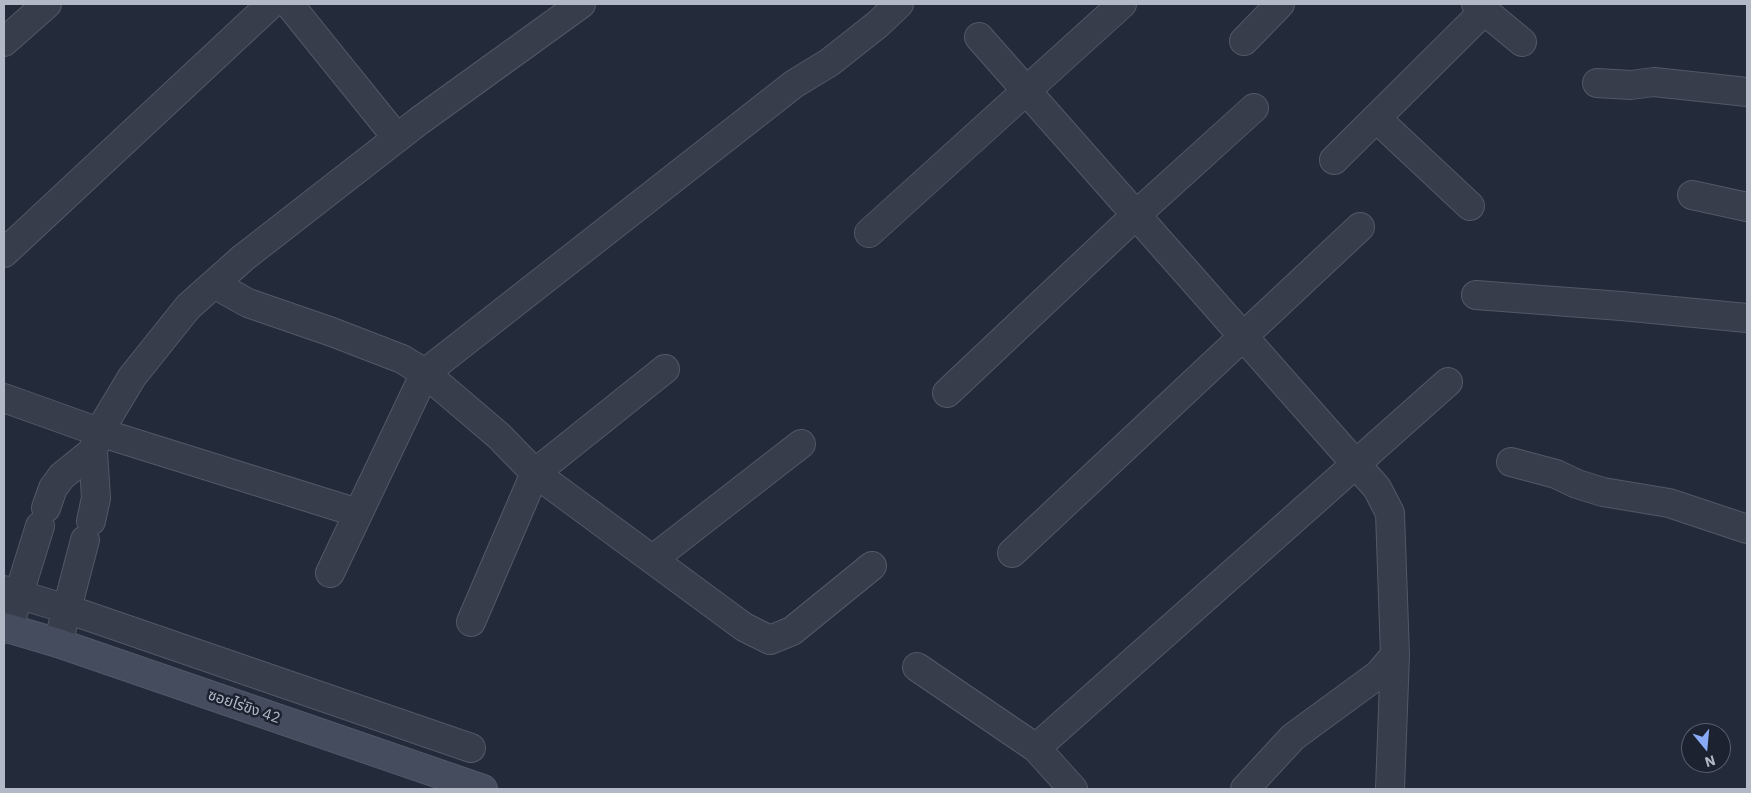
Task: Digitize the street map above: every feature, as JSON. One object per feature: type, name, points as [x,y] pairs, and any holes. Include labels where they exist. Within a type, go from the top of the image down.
[{"type":"street","points":[[4,42],[48,4]]},
{"type":"street","points":[[4,253],[271,4]]},
{"type":"street","points":[[289,4],[397,138]]},
{"type":"street","points":[[6,628],[11,593],[53,488],[96,441],[132,377],[188,308],[243,258],[397,138],[581,4]]},
{"type":"street","points":[[330,573],[425,373],[794,84],[830,62],[878,24],[898,4]]},
{"type":"street","points":[[869,233],[1122,4]]},
{"type":"street","points":[[1244,41],[1280,4]]},
{"type":"street","points":[[1334,160],[1481,7],[1522,42]]},
{"type":"street","points":[[980,37],[1377,488],[1390,513],[1394,655],[1390,789]]},
{"type":"street","points":[[1597,83],[1632,85],[1654,82],[1747,92]]},
{"type":"street","points":[[947,393],[1137,214],[1254,108]]},
{"type":"street","points":[[1376,118],[1470,206]]},
{"type":"street","points":[[1692,195],[1747,207]]},
{"type":"street","points":[[1012,553],[1244,338],[1360,227]]},
{"type":"street","points":[[214,284],[248,303],[393,356],[425,373],[499,436],[535,473],[744,626],[770,640],[792,631],[872,566]]},
{"type":"street","points":[[1476,295],[1747,318]]},
{"type":"street","points":[[471,622],[535,473],[665,369]]},
{"type":"street","points":[[1036,748],[1448,382]]},
{"type":"street","points":[[4,398],[96,441],[358,513]]},
{"type":"street","points":[[58,643],[96,498],[96,441]]},
{"type":"street","points":[[653,559],[801,444]]},
{"type":"street","points":[[1510,462],[1556,474],[1603,492],[1669,503],[1747,528]]},
{"type":"street","points":[[11,593],[67,609],[471,748]]},
{"type":"street","name":"ซอยไร่ขิง 42","points":[[6,628],[58,643],[483,789]]},
{"type":"street","points":[[1246,789],[1293,737],[1378,674],[1394,655]]},
{"type":"street","points":[[918,667],[1036,748],[1072,789]]}]
